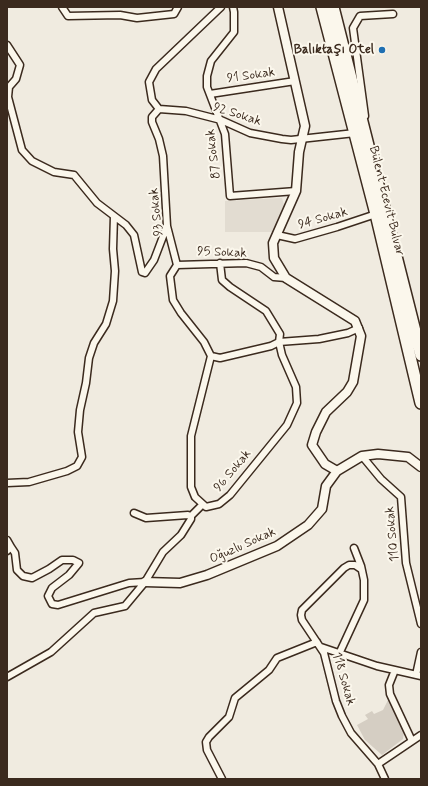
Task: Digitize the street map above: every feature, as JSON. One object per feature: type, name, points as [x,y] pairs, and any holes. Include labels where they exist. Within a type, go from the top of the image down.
[{"type":"highway","name":"Bülent Ecevit Bulvar","points":[[322,7],[376,214],[421,403]]},
{"type":"highway","name":"Bülent Ecevit Bulvar","points":[[333,7],[421,353]]},
{"type":"main road","points":[[278,7],[305,126],[299,152],[296,191],[273,243],[274,258],[286,278],[355,321],[361,336],[353,382],[347,392],[326,412],[313,440],[312,446],[319,458],[325,464],[337,471],[362,456],[378,454],[400,455],[414,460],[421,467]]},
{"type":"main road","name":"Oğuzlu Sokak","points":[[145,582],[180,583],[206,575],[277,546],[308,525],[322,509],[326,486],[337,471]]},
{"type":"street","points":[[62,7],[68,16],[120,15],[137,18],[174,14],[178,7]]},
{"type":"street","points":[[160,109],[152,100],[150,82],[152,76],[185,40],[221,7]]},
{"type":"street","name":"87 Sokak","points":[[233,7],[234,32],[210,61],[207,76],[210,94],[225,134],[230,196],[296,191]]},
{"type":"street","points":[[368,147],[363,94],[353,28],[360,16],[393,14]]},
{"type":"street","points":[[7,45],[20,65],[16,79],[9,87],[8,97],[22,150],[32,161],[50,170],[74,175],[97,203],[126,225],[134,235],[139,266],[142,272],[145,273],[154,260],[167,226]]},
{"type":"street","name":"91 Sokak","points":[[210,94],[295,81]]},
{"type":"street","name":"92 Sokak","points":[[160,109],[186,111],[221,120],[250,133],[291,140],[355,133]]},
{"type":"street","name":"93 Sokak","points":[[160,109],[152,117],[152,122],[159,139],[163,156],[167,226],[177,265]]},
{"type":"street","name":"94 Sokak","points":[[277,235],[295,238],[338,227],[376,214]]},
{"type":"street","points":[[7,483],[29,482],[67,471],[77,466],[82,457],[78,432],[80,410],[86,387],[89,358],[94,342],[106,324],[113,301],[115,271],[113,249],[114,216]]},
{"type":"street","name":"96 Sokak","points":[[212,356],[191,436],[191,487],[195,497],[202,505],[206,507],[212,506],[224,500],[230,495],[287,424],[297,403],[298,395],[279,342],[280,334],[266,311],[222,280],[220,263]]},
{"type":"street","name":"95 Sokak","points":[[177,265],[246,263],[261,267],[274,277],[286,278]]},
{"type":"street","points":[[177,265],[170,276],[173,300],[181,313],[204,342],[212,356],[220,358],[271,346],[279,342],[319,339],[348,333],[359,328]]},
{"type":"street","name":"110 Sokak","points":[[362,456],[381,478],[401,497],[406,563],[421,624]]},
{"type":"street","points":[[7,677],[51,652],[94,613],[125,606],[145,582],[159,561],[163,552],[181,535],[190,522],[191,516],[202,505]]},
{"type":"street","points":[[134,513],[146,518],[184,514],[191,516]]},
{"type":"street","points":[[7,540],[9,549],[15,553],[17,570],[23,576],[32,578],[62,560],[73,560],[79,563],[68,575],[52,588],[48,596],[52,604],[58,605],[129,583],[145,582]]},
{"type":"street","points":[[339,654],[364,600],[362,569],[354,548]]},
{"type":"street","name":"118 Sokak","points":[[362,569],[355,565],[348,565],[344,568],[302,610],[302,620],[319,645],[342,716],[351,733],[378,764],[385,779]]},
{"type":"street","points":[[222,779],[207,750],[206,742],[229,717],[235,698],[269,670],[277,658],[319,645],[339,654],[419,676],[421,652]]},
{"type":"street","points":[[395,670],[389,685],[390,694],[412,741]]},
{"type":"street","points":[[378,764],[421,735]]},
{"type":"shaded area","points":[[282,198],[284,205],[273,232],[225,232],[225,201]]},
{"type":"shaded area","points":[[389,698],[404,732],[403,739],[382,755],[365,740],[357,725],[368,719],[365,715],[372,711],[374,714],[383,710]]},
{"type":"place","name":"Balıktaşı Otel","points":[[382,50]]}]
